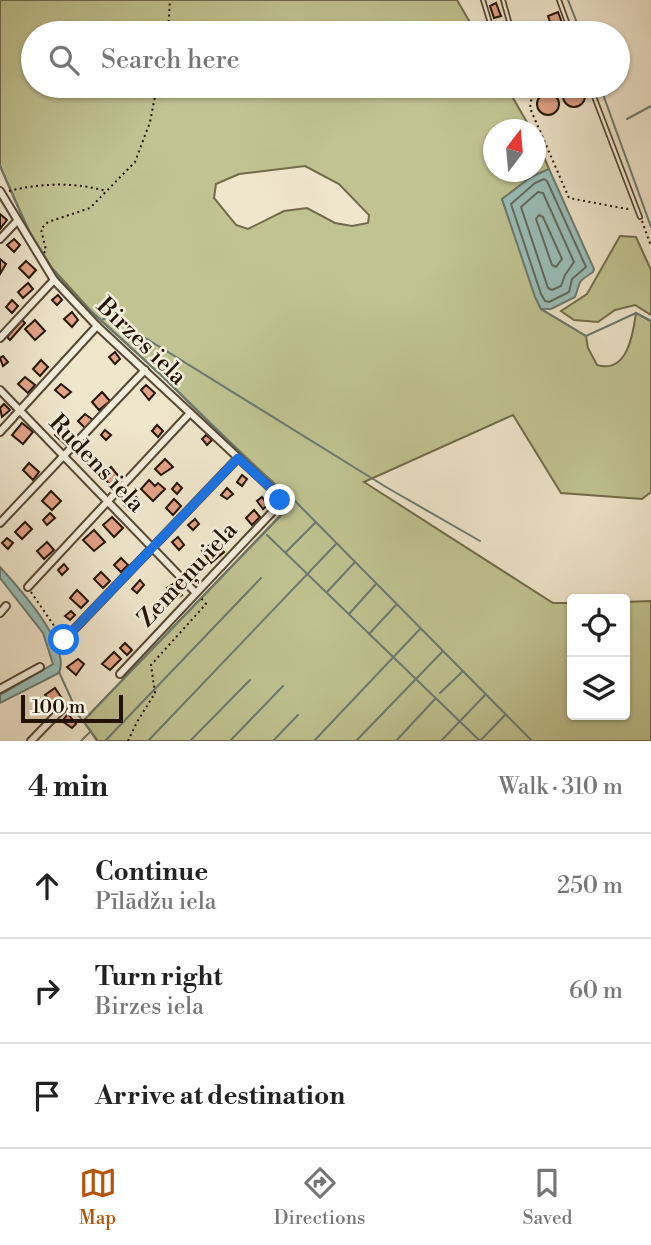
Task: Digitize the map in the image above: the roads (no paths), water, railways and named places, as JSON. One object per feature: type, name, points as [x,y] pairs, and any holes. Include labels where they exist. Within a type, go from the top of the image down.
[{"type":"street","name":"Birzes iela","points":[[1,192],[54,280],[97,326],[276,493],[280,500]]},
{"type":"street","points":[[0,239],[17,221]]},
{"type":"street","points":[[0,338],[54,280]]},
{"type":"street","points":[[0,432],[97,326]]},
{"type":"street","points":[[0,523],[145,370]]},
{"type":"street","name":"Rudens iela","points":[[0,390],[195,592]]},
{"type":"street","points":[[28,587],[191,413]]},
{"type":"street","points":[[64,640],[238,458]]},
{"type":"street","name":"Zemeņu iela","points":[[120,674],[276,508],[280,500]]},
{"type":"street","points":[[0,613],[6,606]]},
{"type":"street","points":[[0,689],[40,667]]},
{"type":"street","points":[[30,741],[63,708]]},
{"type":"lane","points":[[484,0],[490,21]]},
{"type":"lane","points":[[503,0],[509,21]]},
{"type":"lane","points":[[559,0],[567,21]]},
{"type":"lane","points":[[595,98],[640,217]]},
{"type":"water","points":[[549,169],[594,269],[580,282],[575,297],[551,309],[541,309],[502,199],[524,182],[546,182],[546,170]]},
{"type":"water","points":[[0,567],[41,617],[58,648],[61,661],[59,673],[0,703],[0,695],[53,664],[43,633],[0,578]]},
{"type":"waterway","points":[[568,0],[576,21]]},
{"type":"waterway","points":[[604,98],[651,227]]},
{"type":"waterway","points":[[627,119],[651,106]]},
{"type":"waterway","points":[[0,166],[36,243],[63,282],[104,324],[295,501],[83,721]]},
{"type":"waterway","points":[[541,309],[586,336],[636,313],[651,321]]},
{"type":"waterway","points":[[103,319],[118,321],[386,487],[480,541]]},
{"type":"waterway","points":[[295,501],[532,741]]},
{"type":"waterway","points":[[286,552],[316,522]]},
{"type":"waterway","points":[[267,535],[480,741]]},
{"type":"waterway","points":[[148,741],[336,544]]},
{"type":"waterway","points":[[327,592],[354,563]]},
{"type":"waterway","points":[[106,740],[261,578]]},
{"type":"waterway","points":[[349,614],[376,584]]},
{"type":"waterway","points":[[369,634],[396,605]]},
{"type":"waterway","points":[[314,741],[420,629]]},
{"type":"waterway","points":[[356,741],[443,651]]},
{"type":"waterway","points":[[59,672],[79,716],[91,731],[81,741]]},
{"type":"waterway","points":[[440,693],[462,672]]},
{"type":"waterway","points":[[190,741],[250,680]]},
{"type":"waterway","points":[[230,741],[283,686]]},
{"type":"waterway","points":[[441,741],[486,694]]},
{"type":"waterway","points":[[396,741],[435,699]]},
{"type":"waterway","points":[[273,741],[298,715]]},
{"type":"waterway","points":[[480,741],[505,715]]},
{"type":"waterway","points":[[91,732],[97,741]]}]
